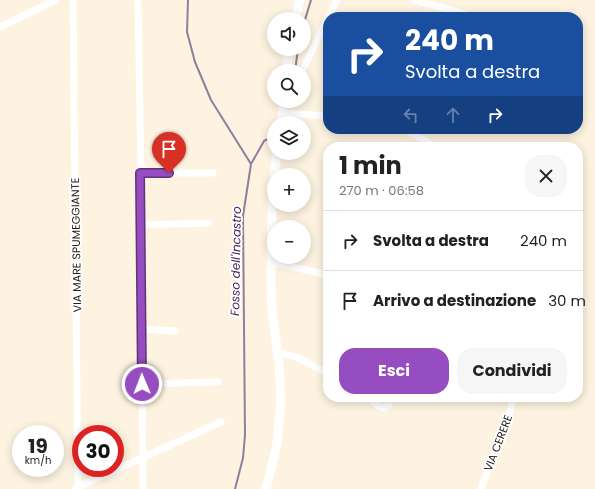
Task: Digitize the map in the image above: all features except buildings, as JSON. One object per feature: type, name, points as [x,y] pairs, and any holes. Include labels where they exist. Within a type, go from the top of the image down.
[{"type":"main road","points":[[297,12],[300,0]]},
{"type":"main road","points":[[282,116],[283,108]]},
{"type":"main road","points":[[266,489],[277,444],[280,410],[278,352],[272,311],[272,264]]},
{"type":"street","points":[[0,27],[56,0]]},
{"type":"street","name":"VIA MARE SPUMEGGIANTE","points":[[73,0],[77,488]]},
{"type":"street","points":[[138,0],[143,489]]},
{"type":"street","points":[[331,12],[337,0]]},
{"type":"street","points":[[414,0],[457,12]]},
{"type":"street","points":[[305,64],[323,27]]},
{"type":"street","points":[[284,108],[282,113],[323,116]]},
{"type":"street","points":[[414,134],[427,142]]},
{"type":"street","points":[[140,173],[213,174]]},
{"type":"street","points":[[141,225],[209,223]]},
{"type":"street","points":[[281,264],[323,273]]},
{"type":"street","points":[[142,329],[175,331]]},
{"type":"street","points":[[278,352],[295,357],[323,371]]},
{"type":"street","points":[[142,384],[218,382]]},
{"type":"street","points":[[373,402],[381,408],[389,405],[388,402]]},
{"type":"street","name":"VIA CERERE","points":[[481,489],[489,464],[506,426],[512,402]]},
{"type":"street","points":[[77,488],[221,422]]},
{"type":"waterway","name":"Fosso dell'Incastro","points":[[188,0],[187,32],[195,62],[211,100],[251,164],[243,216],[245,435],[243,458],[235,489]]},
{"type":"waterway","points":[[307,12],[311,0]]},
{"type":"waterway","points":[[296,64],[297,56]]},
{"type":"waterway","points":[[251,164],[264,141],[267,140]]},
{"type":"route","points":[[142,384],[140,173],[169,173]]}]
